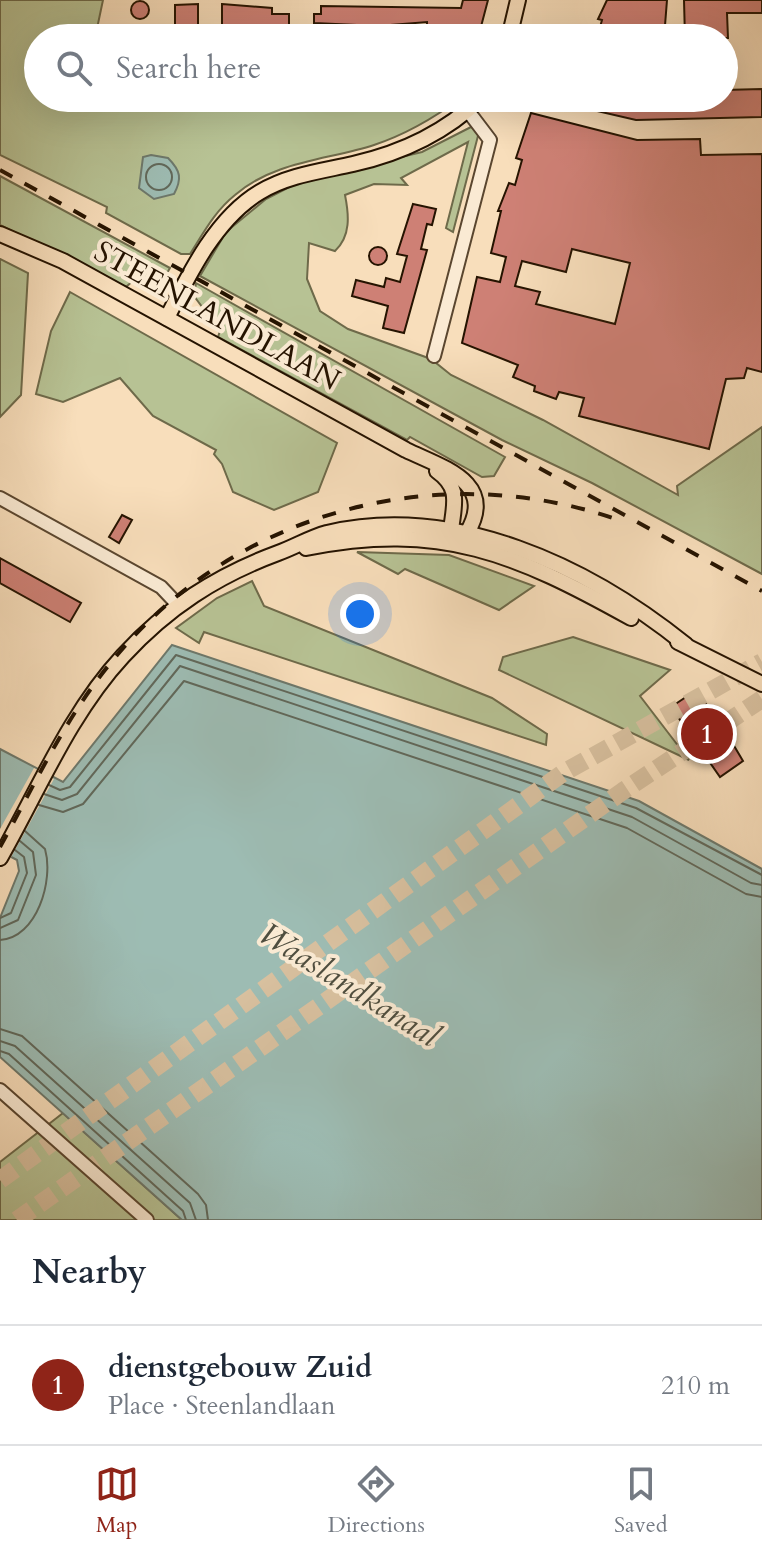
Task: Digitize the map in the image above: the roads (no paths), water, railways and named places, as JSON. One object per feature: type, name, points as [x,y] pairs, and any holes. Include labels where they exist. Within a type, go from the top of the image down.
[{"type":"main road","points":[[512,24],[518,0]]},
{"type":"main road","points":[[167,318],[212,240],[239,208],[259,192],[287,179],[394,153],[425,140],[467,112]]},
{"type":"main road","name":"STEENLANDLAAN","points":[[0,234],[63,261],[468,483],[478,511],[457,537]]},
{"type":"main road","name":"STEENLANDLAAN","points":[[406,450],[450,480],[456,499],[457,537]]},
{"type":"main road","points":[[1,856],[73,726],[108,673],[177,604],[220,578],[294,547],[298,542],[329,533],[365,527],[457,537],[540,570],[668,639],[762,684]]},
{"type":"street","points":[[434,356],[490,140],[469,112]]},
{"type":"street","points":[[0,498],[161,587],[177,604]]},
{"type":"street","points":[[0,1090],[147,1220]]},
{"type":"water","points":[[143,157],[168,158],[176,167],[179,179],[174,194],[154,199],[139,188]]},
{"type":"water","name":"Waaslandkanaal","points":[[172,645],[639,801],[762,869],[762,1220],[182,1220],[0,1057],[0,918],[19,871],[17,860],[0,851],[0,749],[63,782]]},
{"type":"tunnel","points":[[0,1180],[563,773],[762,662]]},
{"type":"tunnel","points":[[17,1220],[623,791],[762,699]]},
{"type":"railway","points":[[0,170],[762,591]]},
{"type":"railway","points":[[0,847],[66,727],[113,660],[162,609],[217,567],[277,535],[341,511],[408,498],[476,494],[545,501],[613,518]]},
{"type":"place","name":"dienstgebouw Zuid","points":[[707,734]]}]
